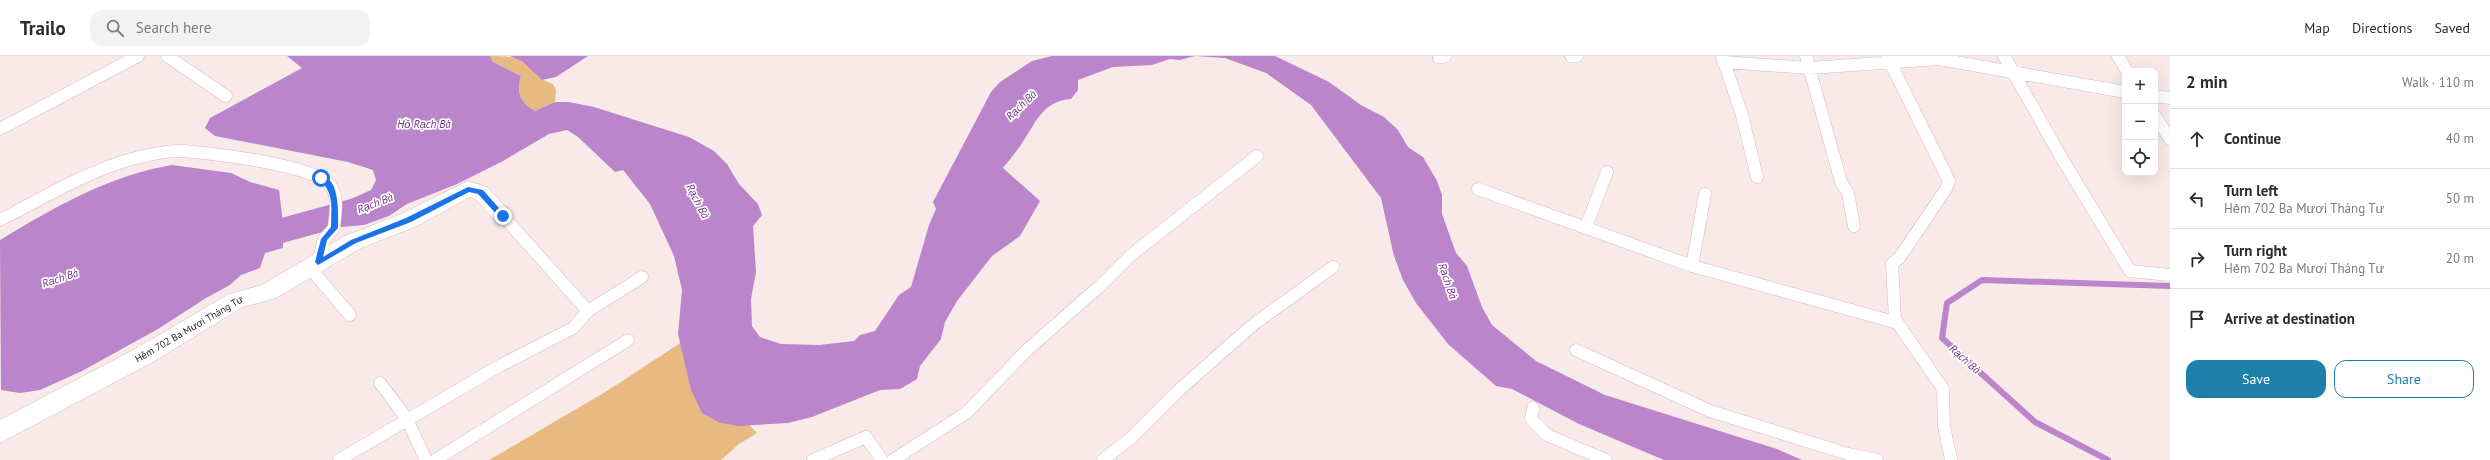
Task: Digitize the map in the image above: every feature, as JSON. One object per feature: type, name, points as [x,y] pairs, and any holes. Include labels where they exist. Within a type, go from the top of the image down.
[{"type":"street","name":"Hẻm 702 Ba Mươi Tháng Tư","points":[[0,432],[143,356],[237,300],[268,292],[353,242],[409,220],[468,189],[480,192],[503,216]]},
{"type":"lane","points":[[0,129],[138,56]]},
{"type":"lane","points":[[167,56],[226,96]]},
{"type":"lane","points":[[1806,56],[1841,182],[1848,193],[1854,226]]},
{"type":"lane","points":[[2004,56],[2060,156],[2130,271],[2170,275]]},
{"type":"lane","points":[[2118,56],[2125,68]]},
{"type":"lane","points":[[1756,177],[1742,115],[1722,59],[1810,68],[1889,59],[1939,59],[2122,91]]},
{"type":"lane","points":[[1889,59],[1949,181],[1946,189],[1907,247],[1892,264],[1895,319],[1943,389],[1944,426],[1951,460]]},
{"type":"lane","points":[[2158,96],[2170,98]]},
{"type":"lane","points":[[2158,121],[2170,139]]},
{"type":"lane","points":[[0,220],[98,172],[164,152],[179,151],[269,164],[302,171],[321,178],[330,185],[335,204],[334,228],[324,239],[314,265],[350,315]]},
{"type":"lane","points":[[894,460],[966,413],[981,400],[1027,350],[1102,285],[1130,256],[1257,156]]},
{"type":"lane","points":[[1586,227],[1608,172]]},
{"type":"lane","points":[[1478,189],[1692,266],[1898,323]]},
{"type":"lane","points":[[1692,266],[1705,194]]},
{"type":"lane","points":[[503,216],[588,311]]},
{"type":"lane","points":[[1103,460],[1131,438],[1179,390],[1254,324],[1333,267]]},
{"type":"lane","points":[[339,460],[501,365],[573,328],[588,311],[642,277]]},
{"type":"lane","points":[[435,460],[628,340]]},
{"type":"lane","points":[[1576,350],[1667,393],[1710,411],[1848,454],[1877,460]]},
{"type":"lane","points":[[380,383],[407,419],[426,460]]},
{"type":"lane","points":[[1533,408],[1531,419],[1548,435],[1606,460]]},
{"type":"lane","points":[[813,460],[866,437],[882,460]]},
{"type":"shaded area","points":[[490,56],[512,57],[523,62],[538,77],[553,84],[556,90],[555,102],[535,111],[530,108],[520,96],[519,87],[521,76],[493,62]]},
{"type":"shaded area","points":[[697,332],[728,403],[757,433],[739,444],[721,460],[489,460],[607,391]]},
{"type":"water","name":"Hồ Rạch Bà","points":[[287,56],[490,56],[493,62],[521,76],[519,87],[520,96],[526,105],[535,111],[555,102],[568,102],[594,107],[689,137],[714,151],[727,164],[739,184],[758,204],[762,215],[753,226],[756,272],[751,299],[752,326],[760,337],[781,344],[819,345],[854,341],[860,335],[875,331],[899,295],[911,287],[929,225],[936,209],[933,202],[991,92],[1000,82],[1032,61],[1052,56],[1195,56],[1180,60],[1170,59],[1152,65],[1113,67],[1078,80],[1078,90],[1071,99],[1054,103],[1042,113],[1003,168],[1040,201],[1020,236],[992,256],[957,301],[945,322],[941,339],[920,366],[917,379],[900,389],[880,390],[812,417],[788,423],[737,426],[718,422],[702,413],[691,390],[678,334],[682,290],[674,256],[650,204],[623,170],[615,172],[578,137],[567,130],[549,134],[503,161],[457,184],[407,204],[389,216],[364,225],[341,227],[342,203],[371,190],[376,180],[373,170],[348,162],[215,136],[205,128],[210,118],[302,68]]},
{"type":"water","points":[[510,56],[588,56],[556,77],[542,80],[523,62]]},
{"type":"water","points":[[1195,56],[1275,56],[1329,82],[1361,105],[1384,117],[1398,130],[1408,147],[1423,157],[1437,181],[1442,195],[1442,214],[1456,253],[1467,266],[1482,307],[1492,325],[1536,361],[1605,395],[1777,449],[1802,460],[1664,460],[1579,424],[1512,389],[1496,386],[1448,344],[1416,303],[1403,280],[1394,256],[1381,198],[1311,105],[1266,73],[1225,58]]},
{"type":"water","points":[[172,165],[231,173],[250,182],[279,190],[283,223],[322,213],[322,232],[283,242],[283,248],[265,253],[260,268],[241,275],[230,285],[206,298],[158,329],[82,371],[40,390],[20,393],[1,390],[0,240],[83,194],[126,176]]},
{"type":"waterway","name":"Rạch Bà","points":[[275,232],[376,205]]},
{"type":"waterway","name":"Rạch Bà","points":[[2108,460],[2035,422],[1942,338],[1947,303],[1982,280],[2170,286]]},
{"type":"route","points":[[321,178],[330,185],[335,204],[334,228],[324,239],[318,262],[353,242],[409,220],[468,189],[480,192],[503,216]]}]
